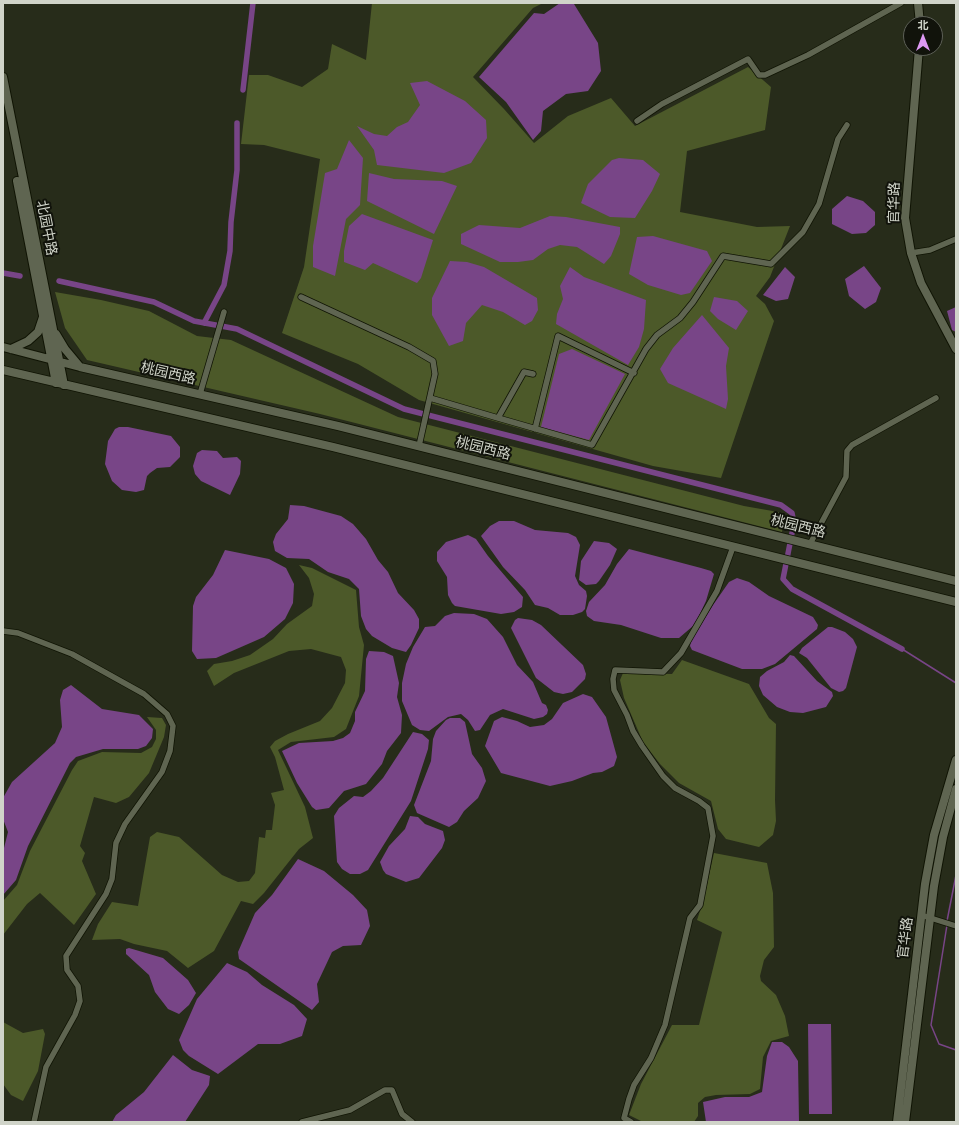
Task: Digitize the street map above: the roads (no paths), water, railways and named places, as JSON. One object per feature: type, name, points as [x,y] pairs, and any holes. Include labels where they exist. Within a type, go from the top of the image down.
[{"type":"main road","points":[[918,3],[919,16]]},
{"type":"main road","name":"官华路","points":[[917,56],[905,218],[911,253],[922,283],[956,349]]},
{"type":"main road","name":"北园中路","points":[[3,77],[52,326],[55,361]]},
{"type":"main road","name":"北园中路","points":[[3,106],[43,316],[60,384]]},
{"type":"main road","points":[[7,348],[28,341],[38,332],[43,316]]},
{"type":"main road","points":[[52,326],[65,349],[80,367]]},
{"type":"main road","name":"桃园西路","points":[[7,348],[80,367],[419,446],[954,580]]},
{"type":"main road","points":[[3,370],[333,447],[956,602]]},
{"type":"main road","points":[[946,599],[956,606]]},
{"type":"main road","name":"官华路","points":[[897,1122],[922,916],[934,835],[956,760]]},
{"type":"main road","name":"官华路","points":[[905,1122],[938,865],[953,809],[956,789]]},
{"type":"street","points":[[637,121],[668,100],[748,59],[759,75],[765,76],[808,55],[901,3]]},
{"type":"street","points":[[430,398],[592,445],[634,373],[646,349],[657,335],[680,318],[723,256],[770,264],[803,232],[818,204],[838,139],[847,125]]},
{"type":"street","points":[[911,253],[930,250],[956,239]]},
{"type":"street","points":[[301,297],[409,347],[433,361],[435,374],[419,446]]},
{"type":"street","points":[[200,394],[224,312]]},
{"type":"street","points":[[535,429],[558,336],[634,373]]},
{"type":"street","points":[[498,418],[524,372],[533,374]]},
{"type":"street","points":[[806,543],[846,477],[847,451],[852,445],[936,398]]},
{"type":"street","points":[[631,1122],[624,1118],[629,1099],[634,1085],[651,1058],[665,1026],[690,918],[700,905],[714,836],[708,808],[699,801],[675,788],[663,776],[632,731],[627,715],[614,690],[613,679],[615,670],[663,672],[681,653],[717,591],[733,547]]},
{"type":"street","points":[[3,631],[18,634],[72,654],[144,694],[167,714],[173,726],[170,751],[162,772],[125,824],[116,843],[112,880],[106,894],[66,956],[67,970],[78,986],[80,1001],[76,1015],[46,1066],[34,1122]]},
{"type":"street","points":[[922,916],[942,920],[954,925]]},
{"type":"street","points":[[302,1122],[350,1110],[385,1090],[392,1090],[402,1114],[412,1122]]},
{"type":"waterway","points":[[243,90],[253,3]]},
{"type":"waterway","points":[[204,323],[224,285],[230,251],[231,222],[237,170],[237,123]]},
{"type":"waterway","points":[[3,273],[20,276]]},
{"type":"waterway","points":[[59,281],[154,302],[194,321],[237,329],[404,409],[781,505],[792,513],[794,523],[783,579],[792,589],[902,649]]},
{"type":"waterway","points":[[902,649],[956,683]]},
{"type":"waterway","points":[[947,921],[956,875]]},
{"type":"waterway","points":[[947,925],[931,1025],[939,1044],[956,1050]]}]
